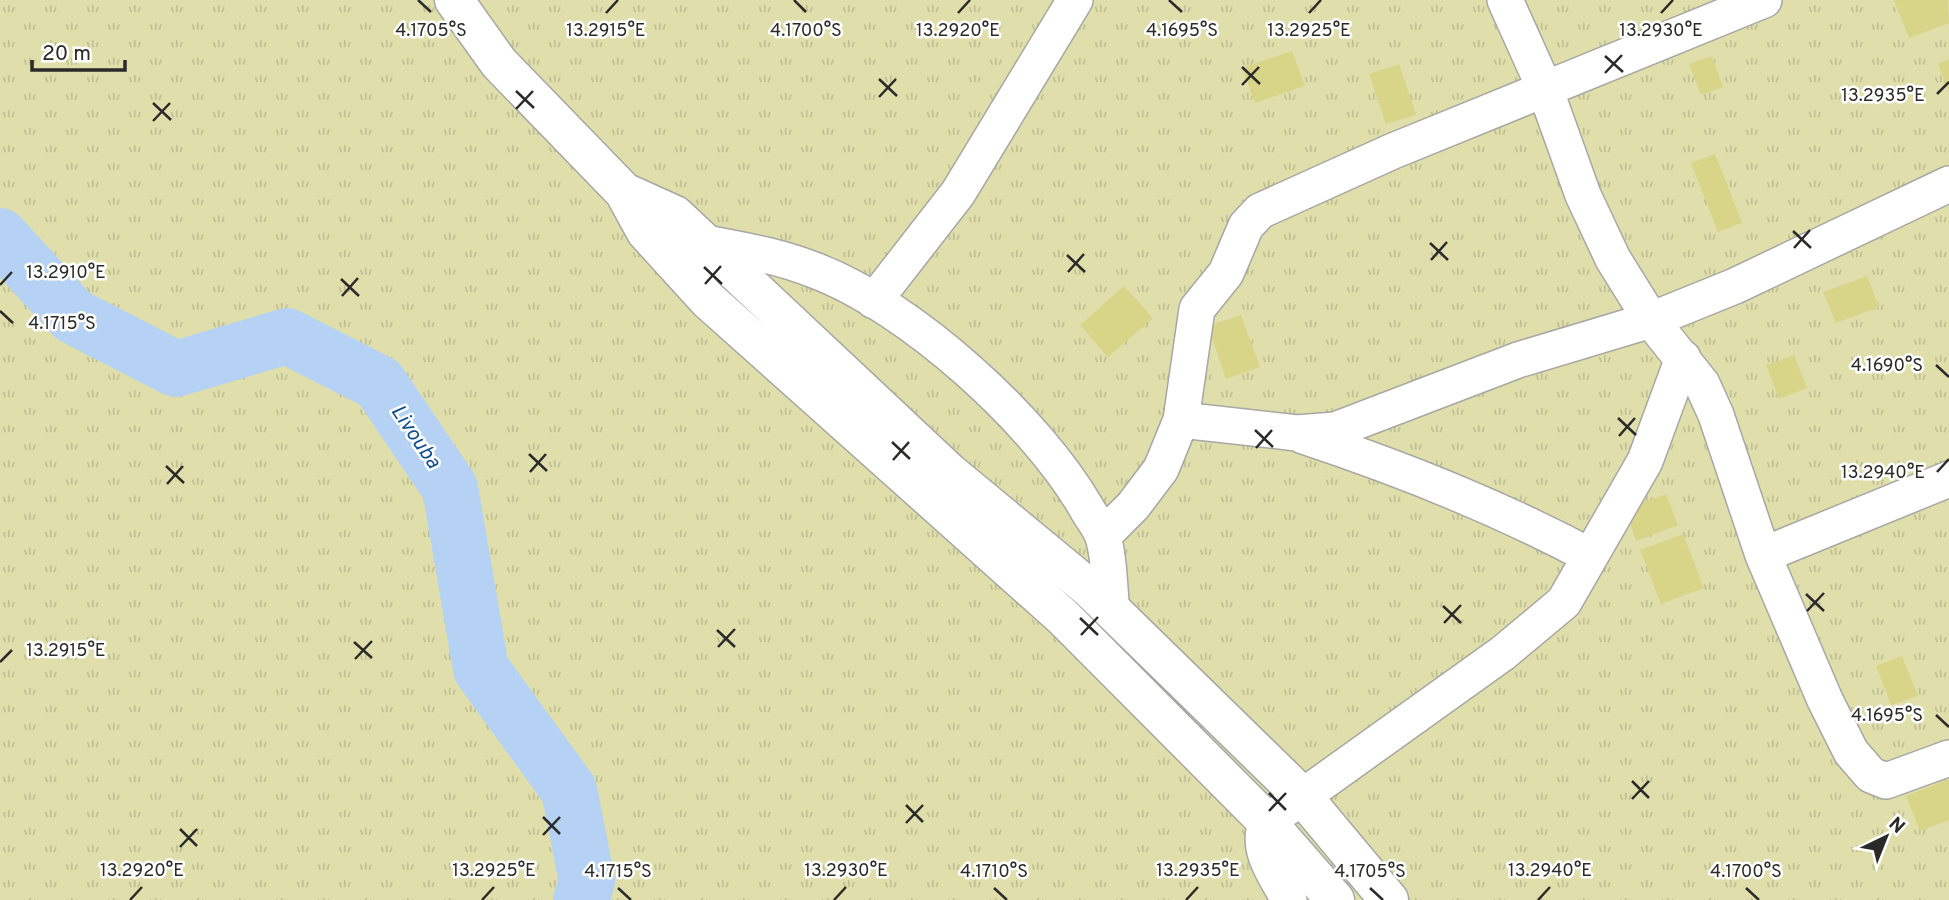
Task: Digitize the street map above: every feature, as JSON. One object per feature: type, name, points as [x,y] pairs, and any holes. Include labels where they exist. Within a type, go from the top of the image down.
[{"type":"highway","points":[[454,0],[499,64],[624,192],[646,232],[708,300],[1063,618],[1267,822],[1335,900]]},
{"type":"highway","points":[[624,192],[675,215],[950,473],[1112,611],[1303,797],[1389,900]]},
{"type":"street","points":[[874,301],[958,193],[1075,0]]},
{"type":"street","points":[[1505,0],[1545,89],[1583,195],[1613,259],[1651,320],[1702,384],[1716,415],[1763,555],[1825,700],[1851,752],[1863,768],[1886,781],[1949,758]]},
{"type":"street","points":[[1103,536],[1133,506],[1161,469],[1181,420],[1197,309],[1226,273],[1246,226],[1260,211],[1338,174],[1764,0]]},
{"type":"street","points":[[1181,420],[1297,433],[1335,430],[1518,360],[1651,320],[1735,286],[1949,184]]},
{"type":"street","points":[[706,243],[767,254],[817,270],[874,301],[930,340],[999,399],[1070,479],[1103,536],[1112,611]]},
{"type":"street","points":[[1289,900],[1266,858],[1262,834],[1267,822],[1523,636],[1564,602],[1645,461],[1683,358]]},
{"type":"street","points":[[1297,433],[1396,467],[1479,501],[1590,556]]},
{"type":"street","points":[[1763,555],[1949,478]]},
{"type":"green space","points":[[0,0],[1949,0],[1949,900],[0,900]]},
{"type":"building","points":[[1894,0],[1948,0],[1949,23],[1909,38]]},
{"type":"building","points":[[1292,51],[1305,86],[1255,103],[1242,68]]},
{"type":"building","points":[[1712,56],[1723,87],[1701,95],[1689,64]]},
{"type":"building","points":[[1949,59],[1949,93],[1938,64]]},
{"type":"building","points":[[1399,64],[1416,115],[1386,124],[1369,74]]},
{"type":"building","points":[[1715,154],[1742,223],[1718,232],[1691,163]]},
{"type":"building","points":[[1867,276],[1879,307],[1836,323],[1823,292]]},
{"type":"building","points":[[1124,286],[1153,318],[1108,357],[1080,325]]},
{"type":"building","points":[[1241,315],[1260,367],[1226,379],[1208,326]]},
{"type":"building","points":[[1794,355],[1807,388],[1779,399],[1766,365]]},
{"type":"building","points":[[1666,494],[1678,525],[1636,541],[1625,509]]},
{"type":"building","points":[[1683,534],[1704,588],[1661,604],[1640,550]]},
{"type":"building","points":[[1902,656],[1918,696],[1891,705],[1876,666]]},
{"type":"building","points":[[1949,779],[1949,820],[1920,831],[1906,796]]},
{"type":"waterway","name":"Livouba","points":[[0,236],[73,316],[176,369],[287,336],[379,383],[450,488],[481,669],[569,790],[587,881],[581,900]]}]
